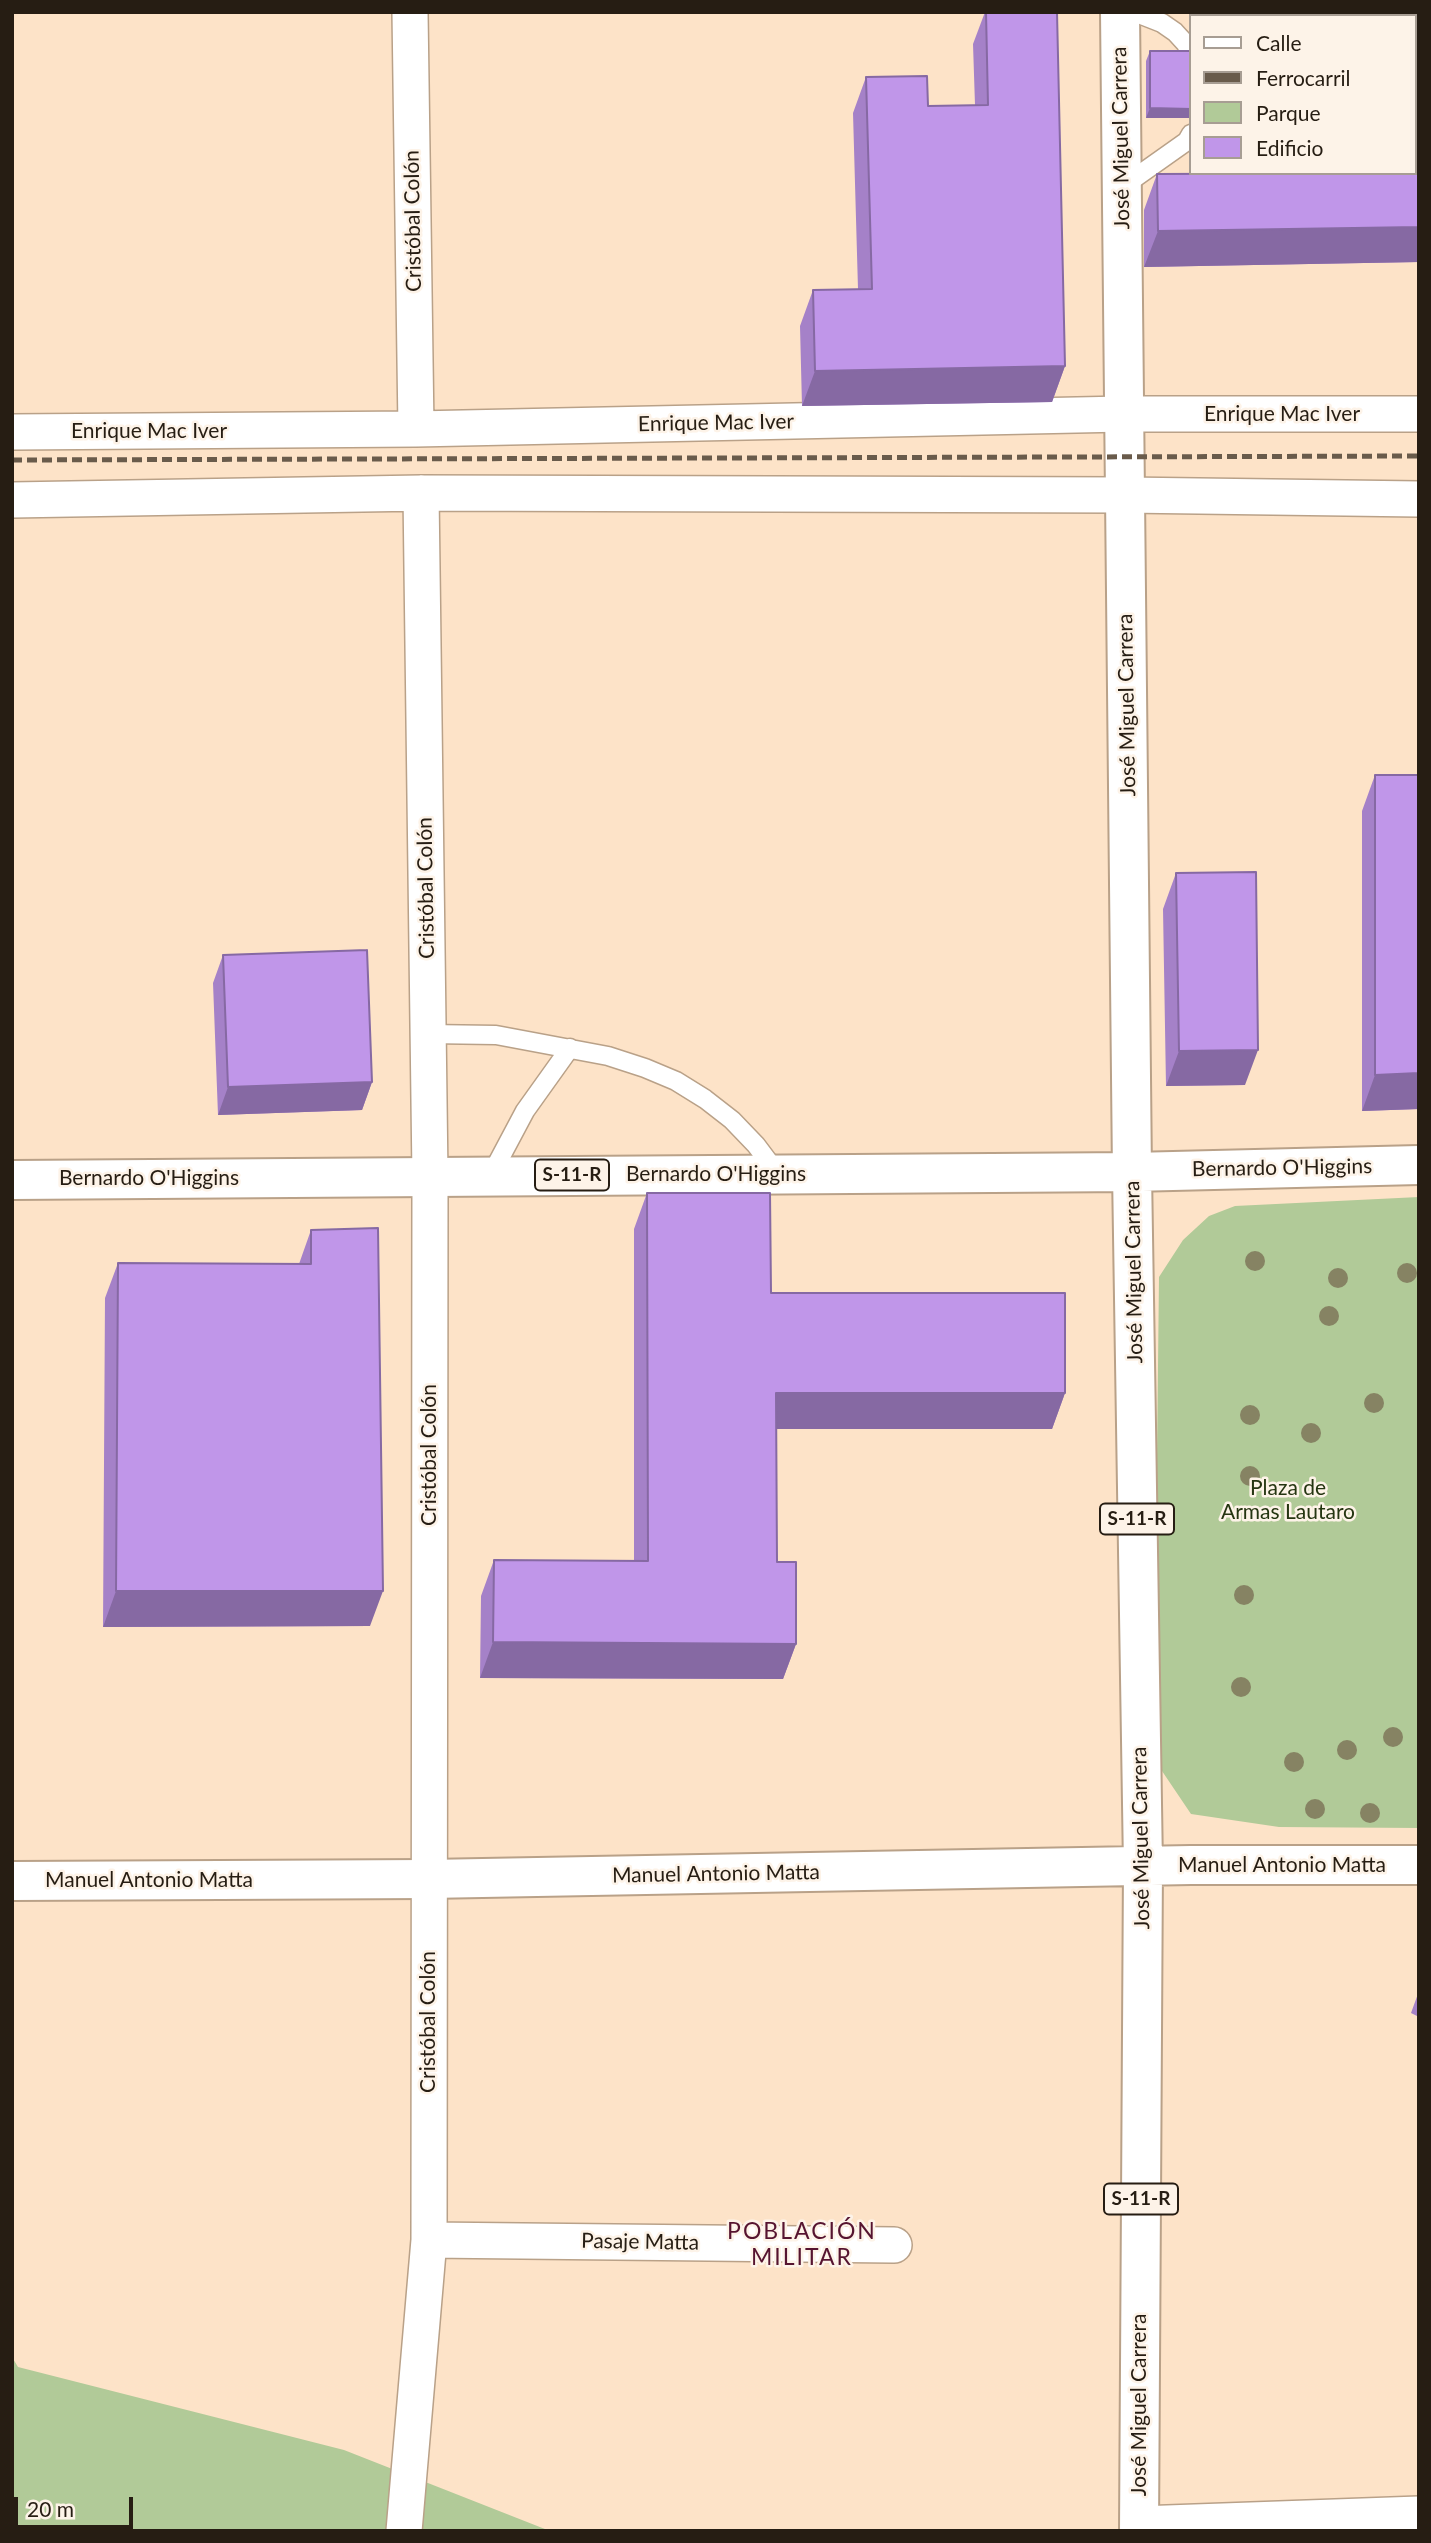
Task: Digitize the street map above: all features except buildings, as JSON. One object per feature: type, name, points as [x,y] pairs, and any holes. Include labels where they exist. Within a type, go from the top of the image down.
[{"type":"main road","name":"José Miguel Carrera","points":[[1120,12],[1132,1172],[1143,1867],[1139,2527]]},
{"type":"main road","name":"Bernardo O'Higgins","points":[[12,1180],[1132,1172],[1419,1165]]},
{"type":"main road","name":"Manuel Antonio Matta","points":[[12,1881],[428,1879],[1419,1865]]},
{"type":"street","name":"Cristóbal Colón","points":[[410,12],[416,429]]},
{"type":"street","name":"Enrique Mac Iver","points":[[12,432],[416,429],[1124,415],[1419,414]]},
{"type":"street","name":"Cristóbal Colón","points":[[404,2531],[429,2240],[430,1176],[421,493]]},
{"type":"street","points":[[12,500],[421,493],[1125,495],[1419,499]]},
{"type":"street","name":"Pasaje Matta","points":[[429,2240],[894,2245]]},
{"type":"street","points":[[1139,2527],[1419,2514]]},
{"type":"lane","points":[[1134,12],[1162,23],[1175,32],[1190,53]]},
{"type":"lane","points":[[1122,187],[1187,141],[1190,136]]},
{"type":"lane","points":[[428,1034],[496,1035],[570,1048],[608,1056],[676,1082],[705,1099],[732,1120],[756,1145],[776,1173]]},
{"type":"lane","points":[[491,1175],[525,1111],[570,1048]]},
{"type":"green space","name":"Plaza de Armas Lautaro","points":[[1419,1197],[1419,1828],[1279,1827],[1191,1814],[1162,1771],[1154,1722],[1159,1277],[1183,1240],[1209,1216],[1235,1206]]},
{"type":"green space","points":[[12,2357],[18,2367],[344,2450],[550,2531],[12,2531]]},
{"type":"railway","points":[[12,460],[1419,456]]},
{"type":"district","name":"POBLACIÓN MILITAR","points":[[802,2245]]}]
